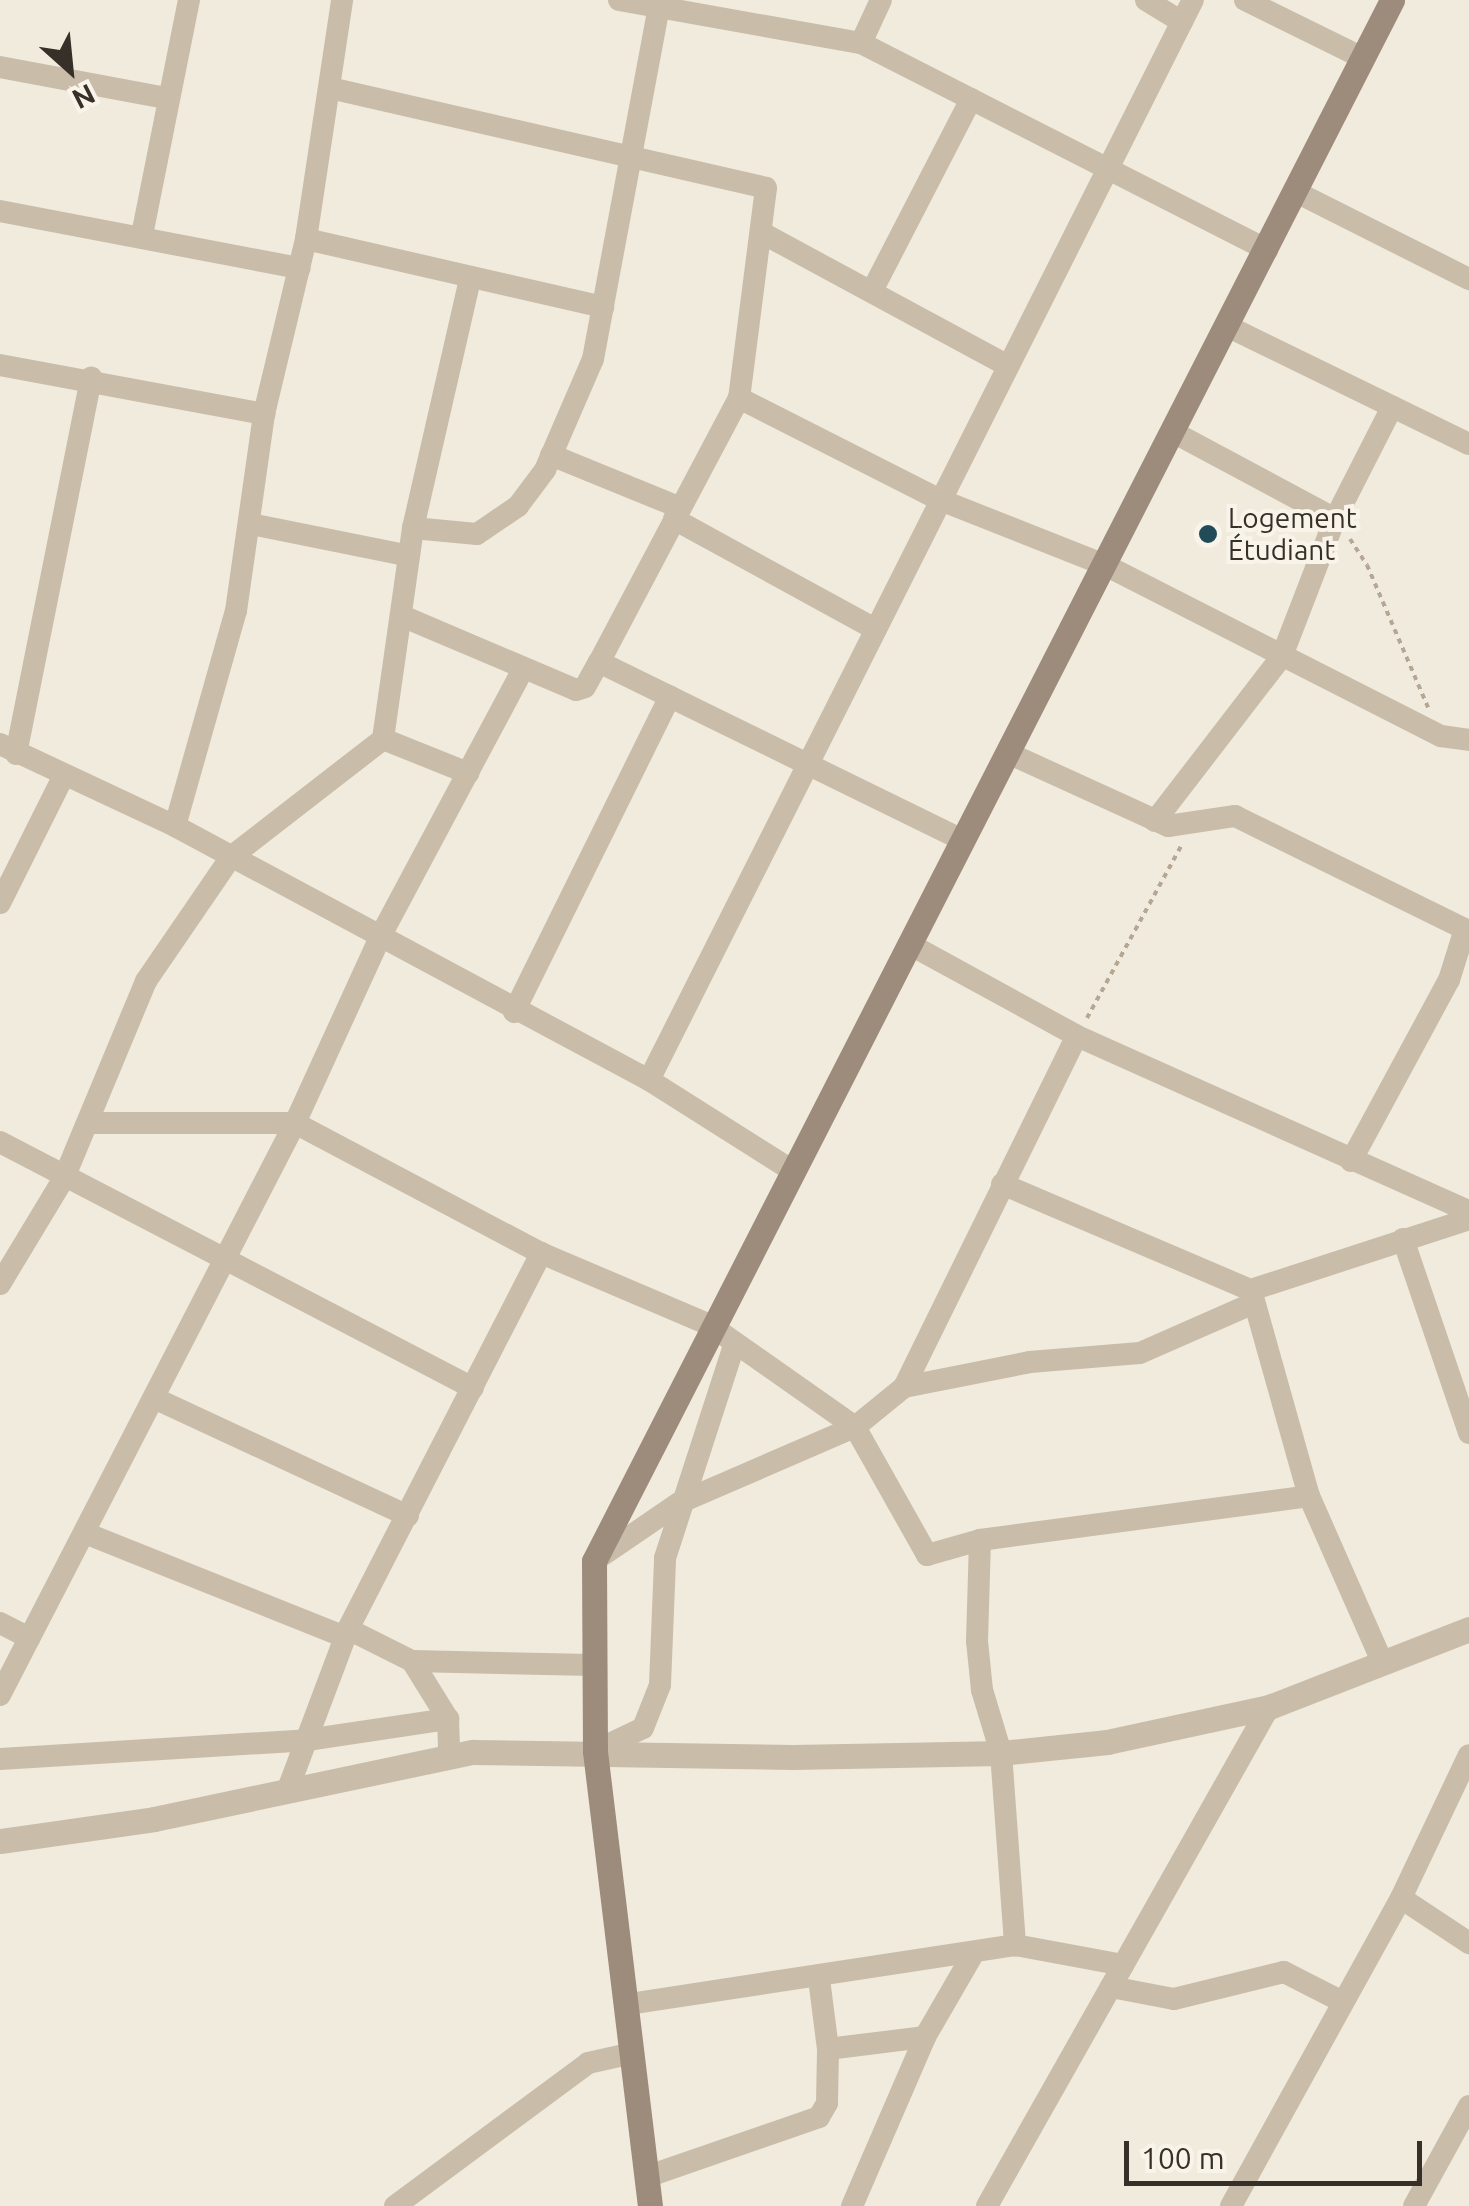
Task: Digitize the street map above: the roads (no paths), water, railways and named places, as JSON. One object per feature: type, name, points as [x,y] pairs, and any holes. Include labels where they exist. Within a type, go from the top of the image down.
[{"type":"main road","points":[[650,2206],[596,1751],[592,1665],[594,1561],[710,1325],[911,946],[1392,0]]},
{"type":"street","points":[[142,234],[164,98],[190,0]]},
{"type":"street","points":[[175,826],[217,688],[251,524],[264,414],[306,239],[342,0]]},
{"type":"street","points":[[619,0],[660,4],[861,42],[1267,250]]},
{"type":"street","points":[[861,42],[881,0]]},
{"type":"street","points":[[649,1080],[802,765],[1188,11],[1146,0]]},
{"type":"street","points":[[1245,0],[1363,58]]},
{"type":"street","points":[[413,528],[477,534],[496,526],[551,455],[593,359],[660,4]]},
{"type":"street","points":[[0,67],[164,98]]},
{"type":"street","points":[[330,88],[630,162],[762,186],[764,234],[739,398],[599,662],[580,690],[522,672],[402,616]]},
{"type":"street","points":[[872,292],[971,99]]},
{"type":"street","points":[[1296,192],[1467,273]]},
{"type":"street","points":[[0,212],[142,234],[300,268]]},
{"type":"street","points":[[764,234],[1006,365]]},
{"type":"street","points":[[306,239],[470,280],[603,307]]},
{"type":"street","points":[[0,1284],[64,1178],[146,981],[230,857],[383,739],[413,528],[470,280]]},
{"type":"street","points":[[1229,327],[1469,444]]},
{"type":"street","points":[[0,365],[91,378],[264,414]]},
{"type":"street","points":[[91,378],[8,749],[175,826],[514,1012],[649,1080],[793,1172]]},
{"type":"street","points":[[739,398],[938,499],[1105,565],[1456,740],[1469,767]]},
{"type":"street","points":[[1155,821],[1282,656],[1336,519],[1392,407]]},
{"type":"street","points":[[1173,432],[1336,519]]},
{"type":"street","points":[[551,455],[677,514],[872,628]]},
{"type":"street","points":[[251,524],[409,556]]},
{"type":"street","points":[[599,662],[802,765],[963,840]]},
{"type":"street","points":[[0,1695],[222,1258],[295,1123],[380,937],[522,672]]},
{"type":"street","points":[[514,1012],[670,698]]},
{"type":"street","points":[[383,739],[468,774]]},
{"type":"street","points":[[1008,753],[1155,821],[1192,825],[1235,816],[1467,930],[1449,980],[1351,1161]]},
{"type":"street","points":[[0,903],[63,777]]},
{"type":"street","points":[[911,946],[1077,1036],[1469,1211]]},
{"type":"street","points":[[1449,980],[1469,994]]},
{"type":"street","points":[[594,1561],[679,1503],[855,1428],[904,1386],[1077,1036]]},
{"type":"street","points":[[90,1123],[295,1123],[541,1253],[710,1325],[734,1346],[855,1428],[927,1554],[980,1540],[1309,1496]]},
{"type":"street","points":[[0,1142],[473,1388]]},
{"type":"street","points":[[1002,1184],[1252,1297],[1309,1496],[1381,1659]]},
{"type":"street","points":[[904,1386],[1030,1362],[1140,1353],[1252,1297],[1403,1239],[1469,1220]]},
{"type":"street","points":[[1403,1239],[1469,1433]]},
{"type":"street","points":[[288,1790],[346,1633],[541,1253]]},
{"type":"street","points":[[596,1751],[643,1728],[660,1686],[665,1558],[679,1503],[734,1346]]},
{"type":"street","points":[[154,1398],[408,1516]]},
{"type":"street","points":[[84,1533],[412,1661],[592,1665]]},
{"type":"street","points":[[980,1540],[982,1690],[1001,1753],[1015,1944]]},
{"type":"street","points":[[0,1624],[29,1638]]},
{"type":"street","points":[[0,1841],[154,1819],[448,1754],[596,1751],[793,1758],[1001,1753],[1108,1742],[1269,1708],[1381,1659],[1469,1628]]},
{"type":"street","points":[[412,1661],[448,1718],[448,1754]]},
{"type":"street","points":[[991,2204],[1269,1708]]},
{"type":"street","points":[[0,1758],[306,1740],[448,1718]]},
{"type":"street","points":[[1231,2206],[1402,1898],[1469,1755]]},
{"type":"street","points":[[1402,1898],[1469,1944]]},
{"type":"street","points":[[628,2004],[819,1979],[1015,1944],[1123,1965]]},
{"type":"street","points":[[852,2206],[925,2037],[974,1952]]},
{"type":"street","points":[[1111,1986],[1174,1999],[1284,1972],[1343,2002]]},
{"type":"street","points":[[646,2176],[819,2117],[827,2103],[828,2049],[819,1979]]},
{"type":"street","points":[[828,2049],[925,2037]]},
{"type":"street","points":[[395,2206],[588,2063],[633,2053]]},
{"type":"street","points":[[1414,2206],[1463,2132],[1469,2106]]},
{"type":"place","name":"Logement Étudiant","points":[[1208,534]]}]
